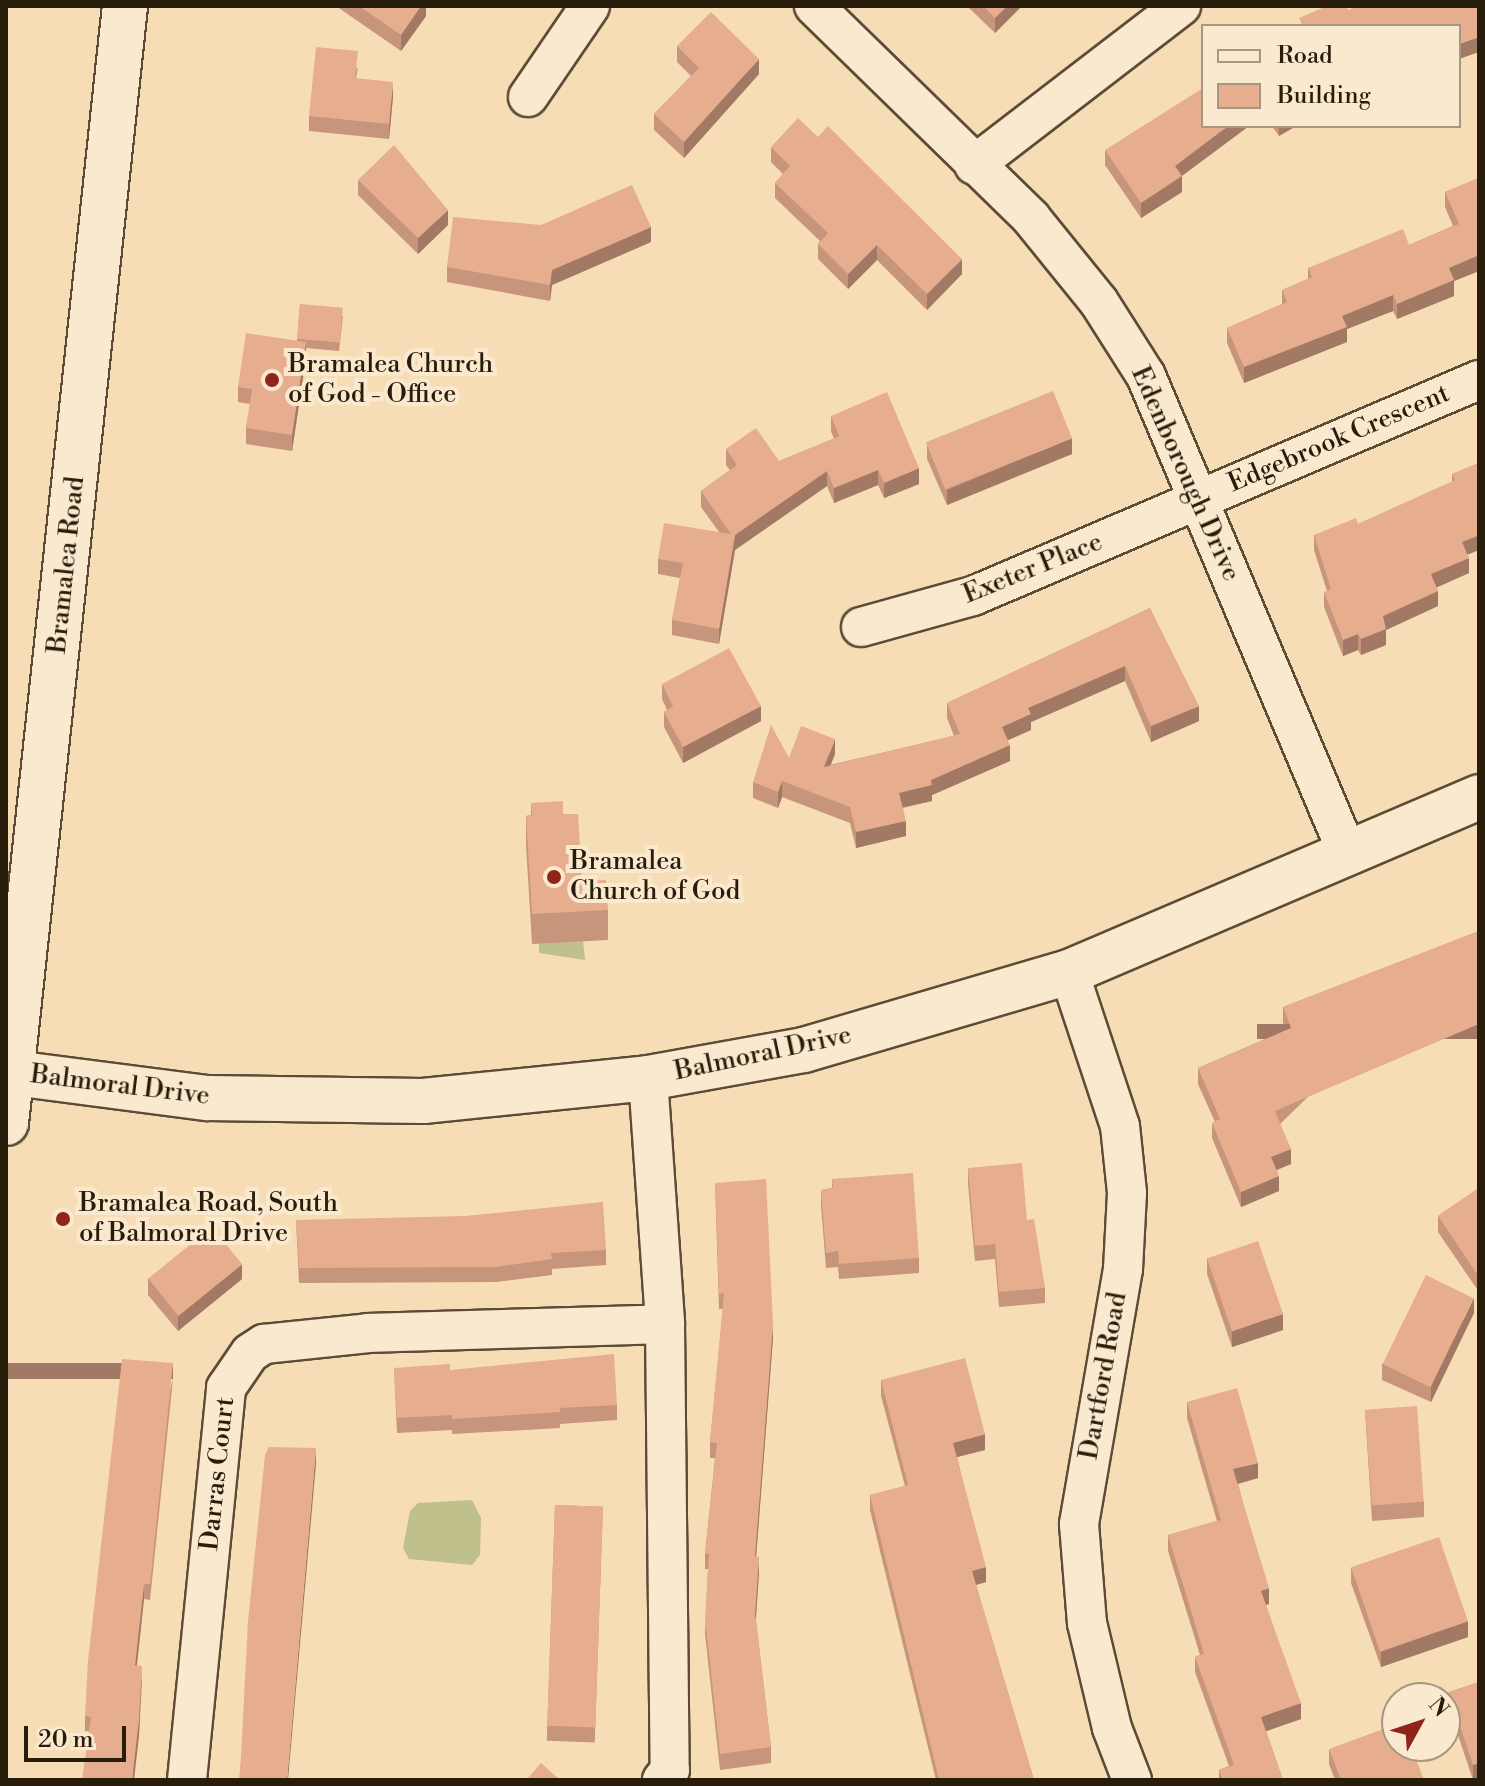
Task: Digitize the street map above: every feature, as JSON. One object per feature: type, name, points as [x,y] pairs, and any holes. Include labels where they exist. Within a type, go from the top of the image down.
[{"type":"street","name":"Bramalea Road","points":[[6,1123],[125,6]]},
{"type":"street","points":[[528,97],[590,6]]},
{"type":"street","name":"Edenborough Drive","points":[[814,6],[1031,218],[1099,302],[1146,376],[1347,852]]},
{"type":"street","points":[[974,165],[1181,6]]},
{"type":"street","name":"Edgebrook Crescent","points":[[1200,499],[1479,380]]},
{"type":"street","name":"Exeter Place","points":[[861,627],[973,596],[1200,499]]},
{"type":"street","name":"Balmoral Drive","points":[[9,1073],[207,1098],[423,1101],[648,1078],[804,1050],[1069,972],[1479,797]]},
{"type":"street","name":"Dartford Road","points":[[1069,972],[1120,1126],[1127,1193],[1123,1269],[1079,1524],[1087,1623],[1112,1728],[1132,1780]]},
{"type":"street","points":[[648,1078],[665,1324],[670,1770],[662,1780]]},
{"type":"street","name":"Darras Court","points":[[187,1780],[226,1388],[250,1353],[264,1344],[368,1333],[665,1324]]},
{"type":"green space","points":[[583,941],[585,960],[539,953],[539,943]]},
{"type":"green space","points":[[472,1500],[481,1518],[480,1555],[472,1565],[409,1559],[403,1548],[410,1511],[418,1503]]},
{"type":"building","points":[[359,6],[421,6],[401,35]]},
{"type":"building","points":[[983,6],[1007,6],[995,18]]},
{"type":"building","points":[[1327,6],[1346,6],[1348,10],[1359,6],[1479,6],[1479,37],[1461,43],[1461,24],[1302,24],[1299,18]]},
{"type":"building","points":[[711,12],[759,59],[684,142],[654,114],[699,68],[677,46]]},
{"type":"building","points":[[316,47],[358,51],[355,78],[393,82],[389,124],[309,116]]},
{"type":"building","points":[[1201,89],[1201,128],[1225,128],[1175,166],[1182,176],[1141,203],[1105,150]]},
{"type":"building","points":[[798,118],[818,137],[828,126],[962,259],[927,294],[877,245],[848,274],[818,244],[828,233],[775,183],[790,166],[771,147]]},
{"type":"building","points":[[394,145],[448,210],[418,238],[358,180]]},
{"type":"building","points":[[1479,178],[1479,255],[1449,268],[1454,280],[1397,304],[1393,295],[1342,316],[1347,327],[1244,367],[1227,328],[1287,302],[1282,290],[1312,277],[1308,268],[1403,229],[1409,245],[1459,224],[1445,192]]},
{"type":"building","points":[[632,185],[651,227],[552,270],[550,285],[447,267],[453,217],[541,225]]},
{"type":"building","points":[[300,304],[343,308],[340,343],[297,339]]},
{"type":"building","name":"Bramalea Church of God - Office","points":[[246,333],[306,342],[292,435],[246,428],[252,389],[238,387]]},
{"type":"building","points":[[1053,391],[1072,438],[945,490],[926,442]]},
{"type":"building","points":[[887,392],[919,468],[884,483],[878,470],[834,488],[827,471],[735,535],[719,629],[672,620],[683,563],[658,559],[664,523],[731,534],[701,491],[737,465],[726,449],[756,428],[779,461],[839,436],[831,416]]},
{"type":"building","points":[[1479,463],[1479,535],[1462,542],[1469,558],[1431,574],[1438,591],[1383,616],[1386,629],[1361,639],[1358,634],[1343,640],[1324,592],[1331,589],[1314,535],[1356,518],[1358,524],[1455,480],[1452,474]]},
{"type":"building","points":[[1150,608],[1199,706],[1151,726],[1125,666],[1028,708],[1031,714],[1002,727],[1010,745],[931,780],[932,785],[899,793],[906,821],[856,832],[850,807],[782,781],[778,792],[753,782],[771,725],[789,758],[801,726],[835,739],[824,767],[960,734],[947,703]]},
{"type":"building","points":[[729,648],[761,706],[683,747],[664,712],[673,706],[662,684]]},
{"type":"building","name":"Bramalea Church of God","points":[[563,801],[563,814],[578,814],[582,881],[606,880],[608,910],[532,914],[526,816],[532,815],[531,803]]},
{"type":"building","points":[[1479,931],[1479,1024],[1275,1111],[1291,1149],[1271,1157],[1279,1176],[1241,1192],[1212,1123],[1220,1119],[1198,1068],[1291,1028],[1283,1007]]},
{"type":"building","points":[[1022,1163],[1027,1220],[1034,1219],[1045,1288],[999,1292],[995,1244],[975,1246],[968,1168]]},
{"type":"building","points":[[913,1173],[919,1258],[839,1264],[838,1251],[826,1253],[821,1190],[833,1188],[832,1179]]},
{"type":"building","points":[[766,1179],[773,1323],[755,1556],[759,1557],[755,1614],[771,1747],[720,1754],[705,1618],[709,1554],[705,1554],[717,1443],[710,1442],[724,1293],[719,1294],[715,1183]]},
{"type":"building","points":[[1479,1188],[1479,1277],[1438,1216]]},
{"type":"building","points":[[603,1202],[606,1250],[551,1253],[552,1259],[496,1267],[299,1268],[296,1220],[465,1216]]},
{"type":"building","points":[[212,1227],[242,1264],[178,1316],[148,1279]]},
{"type":"building","points":[[1258,1241],[1283,1314],[1232,1331],[1207,1259]]},
{"type":"building","points":[[1426,1275],[1474,1298],[1430,1387],[1383,1364]]},
{"type":"building","points":[[614,1354],[617,1405],[452,1419],[452,1415],[397,1418],[394,1368],[450,1364],[450,1370]]},
{"type":"building","points":[[965,1358],[985,1434],[953,1443],[986,1567],[972,1571],[1034,1780],[939,1780],[870,1495],[908,1485],[881,1380]]},
{"type":"building","points":[[122,1359],[173,1363],[150,1584],[144,1584],[135,1665],[142,1666],[132,1780],[82,1780],[91,1717],[85,1716],[88,1661]]},
{"type":"building","points":[[1237,1388],[1258,1463],[1233,1469],[1269,1588],[1261,1591],[1301,1703],[1261,1717],[1283,1780],[1223,1780],[1219,1770],[1234,1765],[1195,1657],[1204,1654],[1168,1535],[1221,1520],[1187,1402]]},
{"type":"building","points":[[1417,1406],[1424,1502],[1372,1505],[1365,1410]]},
{"type":"building","points":[[269,1447],[316,1448],[287,1780],[239,1780],[248,1621],[265,1455]]},
{"type":"building","points":[[555,1505],[603,1507],[595,1728],[547,1726]]},
{"type":"building","points":[[1439,1537],[1468,1621],[1380,1651],[1351,1567]]},
{"type":"building","points":[[1479,1682],[1479,1763],[1473,1765],[1461,1728],[1461,1688]]},
{"type":"building","points":[[1381,1730],[1381,1762],[1417,1762],[1424,1780],[1341,1780],[1329,1749]]},
{"type":"building","points":[[541,1763],[560,1780],[526,1780]]},
{"type":"place","name":"Bramalea Church of God - Office","points":[[272,380]]},
{"type":"place","name":"Bramalea Church of God","points":[[554,877]]},
{"type":"place","name":"Bramalea Road, South of Balmoral Drive","points":[[63,1219]]}]
